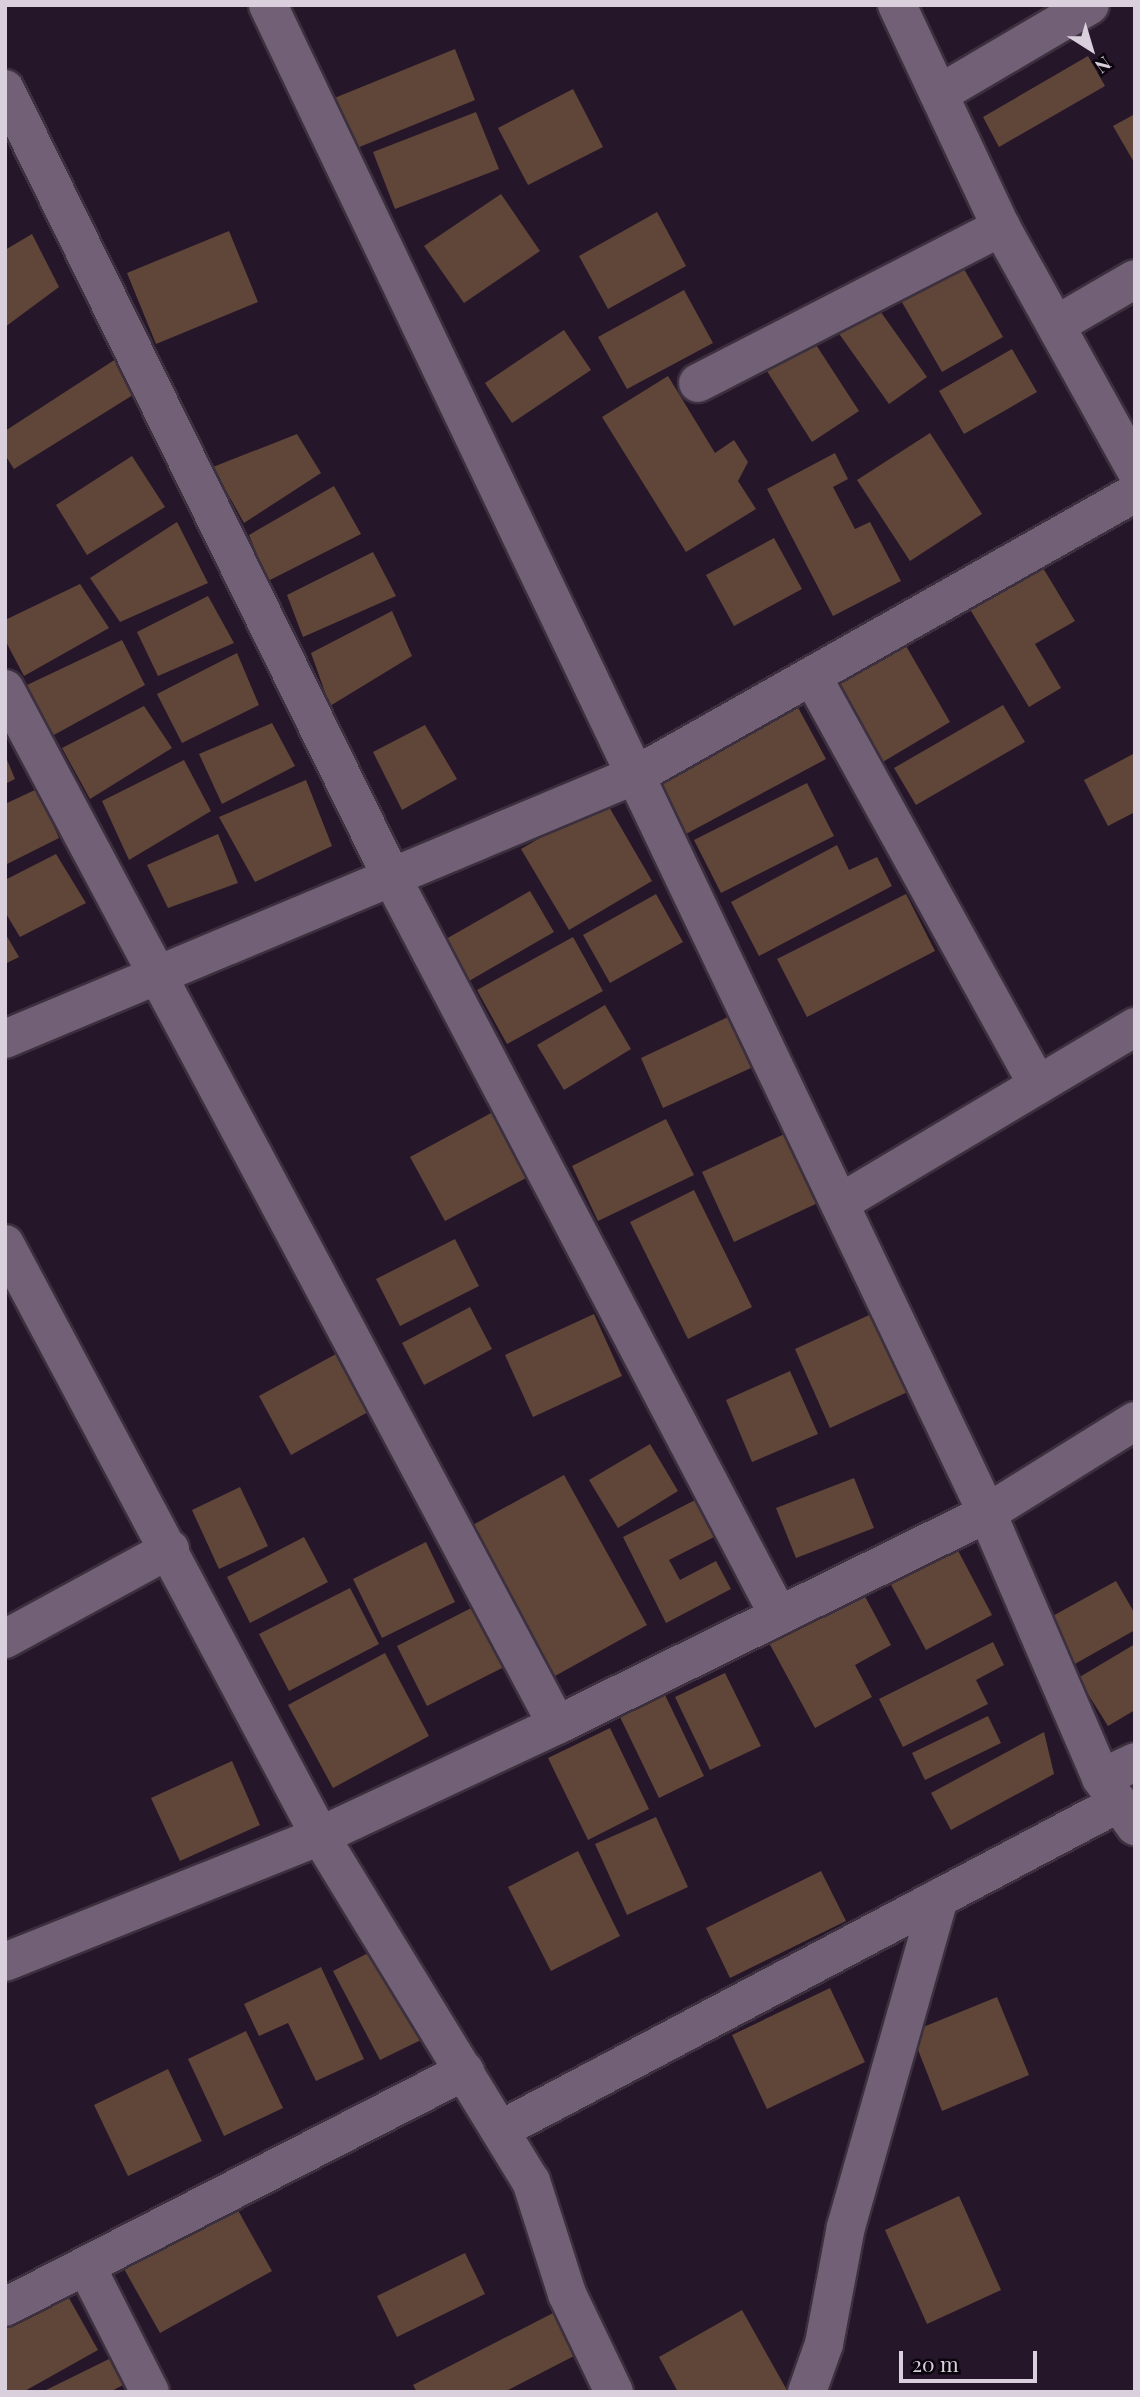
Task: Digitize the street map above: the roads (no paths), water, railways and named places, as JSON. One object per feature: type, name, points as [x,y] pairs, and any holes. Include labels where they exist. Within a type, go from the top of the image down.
[{"type":"street","points":[[268,5],[638,774],[986,1513],[1118,1802]]},
{"type":"street","points":[[897,5],[1001,227],[1135,469]]},
{"type":"street","points":[[939,94],[1090,5]]},
{"type":"street","points":[[5,89],[391,878],[779,1616]]},
{"type":"street","points":[[698,383],[1001,227]]},
{"type":"street","points":[[1056,325],[1135,279]]},
{"type":"street","points":[[5,1039],[638,774],[1135,493]]},
{"type":"street","points":[[812,676],[1038,1085]]},
{"type":"street","points":[[5,689],[155,976],[557,1725]]},
{"type":"street","points":[[840,1203],[1135,1027]]},
{"type":"street","points":[[5,1244],[170,1549],[320,1836],[531,2181],[567,2294],[614,2392]]},
{"type":"street","points":[[5,1962],[320,1836],[557,1725],[986,1513],[1135,1421]]},
{"type":"street","points":[[5,1639],[170,1549]]},
{"type":"street","points":[[500,2130],[1118,1802],[1135,1762]]},
{"type":"street","points":[[807,2392],[824,2344],[846,2227],[939,1898]]},
{"type":"street","points":[[5,2307],[465,2071]]},
{"type":"street","points":[[86,2266],[150,2392]]}]
